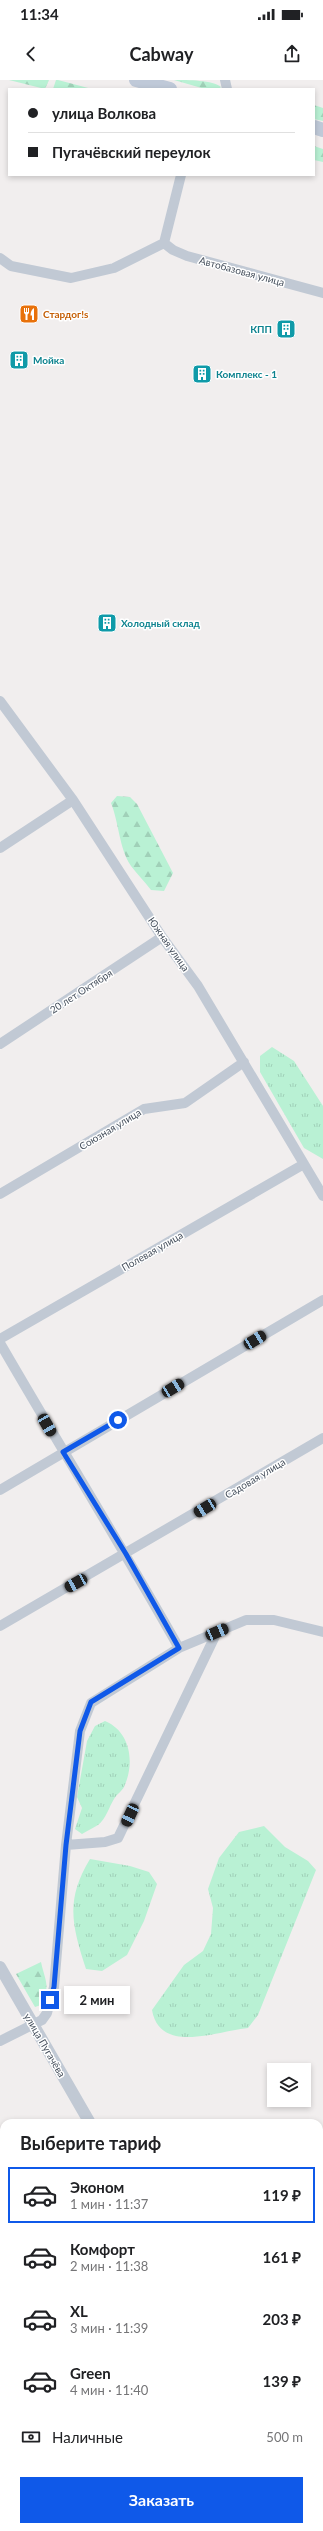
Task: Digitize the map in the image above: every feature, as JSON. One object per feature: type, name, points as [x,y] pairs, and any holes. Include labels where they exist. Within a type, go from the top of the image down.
[{"type":"main road","points":[[136,80],[166,88]]},
{"type":"street","points":[[0,258],[11,266],[72,278],[114,268],[164,243],[181,176]]},
{"type":"street","name":"Автобазовая улица","points":[[164,243],[173,250],[187,256],[323,293]]},
{"type":"street","name":"Южная улица","points":[[0,701],[73,800],[162,937],[198,986],[323,1196]]},
{"type":"street","points":[[0,848],[73,800]]},
{"type":"street","name":"20 лет Октября","points":[[0,1044],[162,937]]},
{"type":"street","name":"Союзная улица","points":[[0,1194],[144,1108],[185,1103],[244,1062]]},
{"type":"street","name":"Полевая улица","points":[[0,1339],[304,1164]]},
{"type":"street","points":[[0,1490],[323,1300]]},
{"type":"street","points":[[0,1343],[63,1452],[126,1554],[179,1648]]},
{"type":"street","name":"Садовая улица","points":[[0,1626],[323,1438]]},
{"type":"street","points":[[0,2041],[42,2020],[47,2013],[54,1987],[66,1845],[80,1731],[91,1702],[179,1648],[246,1620],[274,1620],[323,1632]]},
{"type":"street","points":[[66,1845],[105,1842],[118,1838],[217,1632]]},
{"type":"street","name":"улица Пугачёва","points":[[0,1967],[88,2119]]},
{"type":"green space","points":[[9,80],[49,80],[45,88]]},
{"type":"green space","points":[[56,80],[58,80],[88,88],[53,88]]},
{"type":"green space","points":[[174,80],[193,80],[212,83],[221,87],[202,88]]},
{"type":"green space","points":[[315,105],[323,108],[323,121],[315,119]]},
{"type":"green space","points":[[315,146],[323,149],[323,162],[315,160]]},
{"type":"green space","points":[[117,796],[130,797],[137,804],[173,873],[164,891],[151,890],[127,859],[111,803]]},
{"type":"green space","points":[[272,1047],[294,1061],[323,1106],[323,1159],[304,1148],[260,1072],[260,1056]]},
{"type":"green space","points":[[105,1721],[114,1726],[125,1740],[130,1758],[127,1778],[124,1787],[114,1799],[103,1820],[98,1825],[82,1834],[75,1829],[82,1808],[77,1797],[87,1741],[95,1726]]},
{"type":"green space","points":[[264,1826],[285,1847],[308,1861],[316,1870],[258,2015],[248,2028],[191,2037],[178,2036],[166,2032],[157,2024],[152,2010],[184,1965],[203,1951],[211,1934],[213,1908],[208,1889],[219,1858],[239,1832]]},
{"type":"green space","points":[[90,1859],[130,1866],[149,1872],[157,1884],[144,1921],[127,1955],[102,1971],[86,1969],[77,1939],[73,1913],[77,1887]]},
{"type":"green space","points":[[41,1962],[46,1983],[46,1993],[41,2005],[35,2007],[16,1974]]},
{"type":"place","name":"Стардог!s","points":[[29,314]]},
{"type":"place","name":"КПП","points":[[286,329]]},
{"type":"place","name":"Мойка","points":[[19,360]]},
{"type":"place","name":"Комплекс - 1","points":[[202,374]]},
{"type":"place","name":"Холодный склад","points":[[107,623]]},
{"type":"route","points":[[50,2000],[54,1987],[66,1845],[80,1731],[91,1702],[179,1648],[126,1554],[63,1452],[118,1420]]}]
